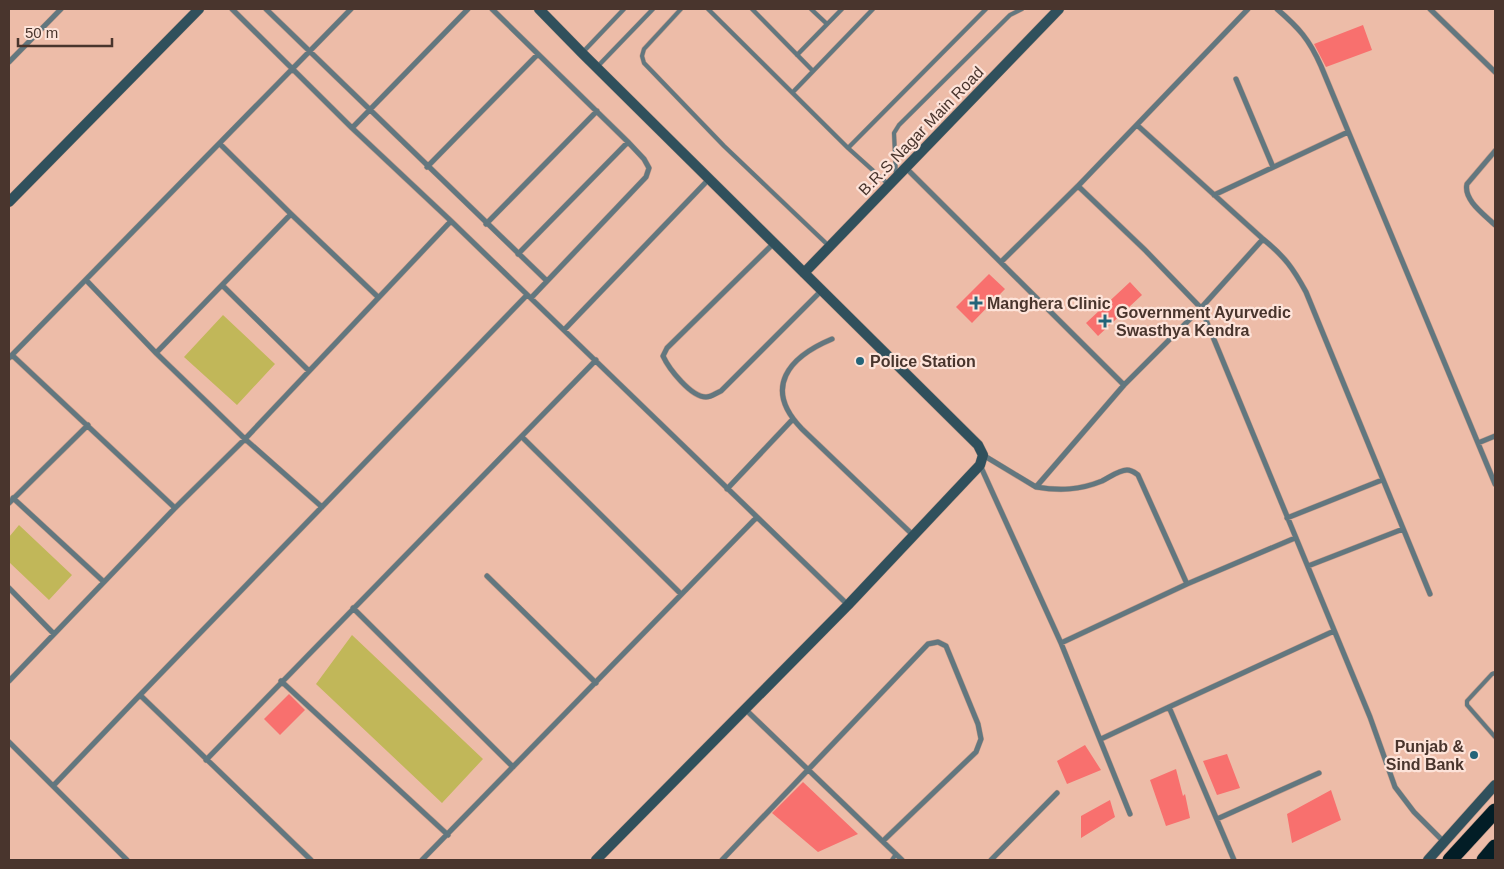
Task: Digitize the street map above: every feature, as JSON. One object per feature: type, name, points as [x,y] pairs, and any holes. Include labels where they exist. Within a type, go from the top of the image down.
[{"type":"highway","points":[[1450,860],[1495,811]]},
{"type":"highway","points":[[1484,860],[1495,847]]},
{"type":"street","points":[[9,62],[60,9]]},
{"type":"street","points":[[9,202],[199,9]]},
{"type":"street","points":[[232,9],[352,128],[596,360],[756,518],[848,605]]},
{"type":"street","points":[[266,9],[547,281]]},
{"type":"street","points":[[175,508],[88,425],[10,356],[351,9]]},
{"type":"street","points":[[352,128],[468,9]]},
{"type":"street","points":[[53,786],[322,507],[529,296],[547,281],[646,177],[649,168],[644,159],[492,9]]},
{"type":"street","points":[[539,9],[978,444],[982,460],[1061,643],[1130,814]]},
{"type":"street","points":[[1001,262],[1078,186],[1248,9]]},
{"type":"street","points":[[1277,9],[1298,27],[1312,46],[1495,484]]},
{"type":"street","points":[[1430,9],[1495,72]]},
{"type":"street","name":"B.R.S Nagar Main Road","points":[[804,273],[1056,10]]},
{"type":"street","points":[[428,166],[538,54]]},
{"type":"street","points":[[1236,80],[1273,167]]},
{"type":"street","points":[[486,224],[597,111]]},
{"type":"street","points":[[1137,125],[1282,255],[1294,270],[1306,292],[1430,594]]},
{"type":"street","points":[[1214,194],[1348,132]]},
{"type":"street","points":[[518,254],[628,142]]},
{"type":"street","points":[[220,144],[378,297]]},
{"type":"street","points":[[1495,151],[1467,184],[1465,190],[1469,198],[1495,225]]},
{"type":"street","points":[[906,168],[1124,385]]},
{"type":"street","points":[[564,330],[709,179]]},
{"type":"street","points":[[1078,186],[1201,308],[1381,745],[1395,787],[1414,812],[1444,842]]},
{"type":"street","points":[[156,353],[291,214]]},
{"type":"street","points":[[9,682],[175,508],[245,439],[451,221]]},
{"type":"street","points":[[1036,487],[1124,385],[1201,308],[1264,240]]},
{"type":"street","points":[[774,243],[667,348],[663,356],[667,364],[689,389],[699,396],[709,397],[721,391],[822,290]]},
{"type":"street","points":[[86,280],[156,353],[245,439],[322,507]]},
{"type":"street","points":[[223,286],[309,371]]},
{"type":"street","points":[[832,339],[814,347],[799,357],[787,374],[781,390],[785,407],[793,419],[914,536]]},
{"type":"street","points":[[206,760],[596,360]]},
{"type":"street","points":[[727,489],[793,419]]},
{"type":"street","points":[[9,503],[88,425]]},
{"type":"street","points":[[1478,443],[1495,436]]},
{"type":"street","points":[[522,437],[681,594]]},
{"type":"street","points":[[982,460],[1036,487],[1058,490],[1080,487],[1126,470],[1133,470],[1138,475],[1187,584]]},
{"type":"street","points":[[596,860],[744,708],[848,605],[914,536],[982,460]]},
{"type":"street","points":[[1287,518],[1382,480]]},
{"type":"street","points":[[13,498],[104,582]]},
{"type":"street","points":[[422,860],[756,518]]},
{"type":"street","points":[[1308,566],[1403,530]]},
{"type":"street","points":[[1061,643],[1187,584],[1295,538]]},
{"type":"street","points":[[487,576],[596,683]]},
{"type":"street","points":[[9,588],[54,634]]},
{"type":"street","points":[[353,608],[513,767]]},
{"type":"street","points":[[1100,739],[1334,631]]},
{"type":"street","points":[[722,860],[928,644],[938,642],[946,646],[978,724],[981,739],[976,752],[882,841]]},
{"type":"street","points":[[281,681],[448,835]]},
{"type":"street","points":[[140,694],[311,860]]},
{"type":"street","points":[[1169,707],[1234,860]]},
{"type":"street","points":[[744,708],[902,860]]},
{"type":"street","points":[[9,742],[127,860]]},
{"type":"street","points":[[1217,819],[1319,773]]},
{"type":"street","points":[[1428,860],[1495,785]]},
{"type":"street","points":[[991,860],[1057,793]]},
{"type":"lane","points":[[582,53],[624,9]]},
{"type":"lane","points":[[596,67],[653,9]]},
{"type":"lane","points":[[681,9],[644,49],[642,56],[644,63],[724,146],[830,248]]},
{"type":"lane","points":[[708,9],[848,148],[893,182]]},
{"type":"lane","points":[[752,9],[813,71]]},
{"type":"lane","points":[[811,9],[827,24]]},
{"type":"lane","points":[[797,55],[842,9]]},
{"type":"lane","points":[[793,92],[874,9]]},
{"type":"lane","points":[[848,148],[986,9]]},
{"type":"lane","points":[[893,182],[894,134],[899,124],[1010,15],[1022,9]]},
{"type":"lane","points":[[1495,673],[1492,674],[1466,704],[1495,737]]},
{"type":"lane","points":[[892,860],[896,854]]},
{"type":"shaded area","points":[[223,315],[275,364],[237,405],[184,357]]},
{"type":"shaded area","points":[[19,525],[72,575],[49,600],[9,562],[9,537]]},
{"type":"shaded area","points":[[352,635],[483,759],[442,803],[316,684]]},
{"type":"building","points":[[1363,25],[1372,50],[1326,67],[1314,44]]},
{"type":"building","points":[[989,274],[1005,289],[972,323],[956,307]]},
{"type":"building","points":[[1130,282],[1142,295],[1098,336],[1086,323]]},
{"type":"building","points":[[289,694],[305,710],[280,735],[264,719]]},
{"type":"building","points":[[1085,745],[1101,770],[1067,784],[1057,761]]},
{"type":"building","points":[[1227,754],[1240,788],[1217,795],[1203,761]]},
{"type":"building","points":[[1176,769],[1183,796],[1185,794],[1190,818],[1166,826],[1150,780]]},
{"type":"building","points":[[803,782],[858,834],[818,852],[772,813]]},
{"type":"building","points":[[1331,790],[1341,820],[1292,843],[1287,814]]},
{"type":"building","points":[[1110,800],[1115,817],[1081,838],[1081,816]]},
{"type":"place","name":"Manghera Clinic","points":[[976,303]]},
{"type":"place","name":"Government Ayurvedic Swasthya Kendra","points":[[1105,321]]},
{"type":"place","name":"Police Station","points":[[860,361]]},
{"type":"place","name":"Punjab & Sind Bank","points":[[1474,755]]}]
